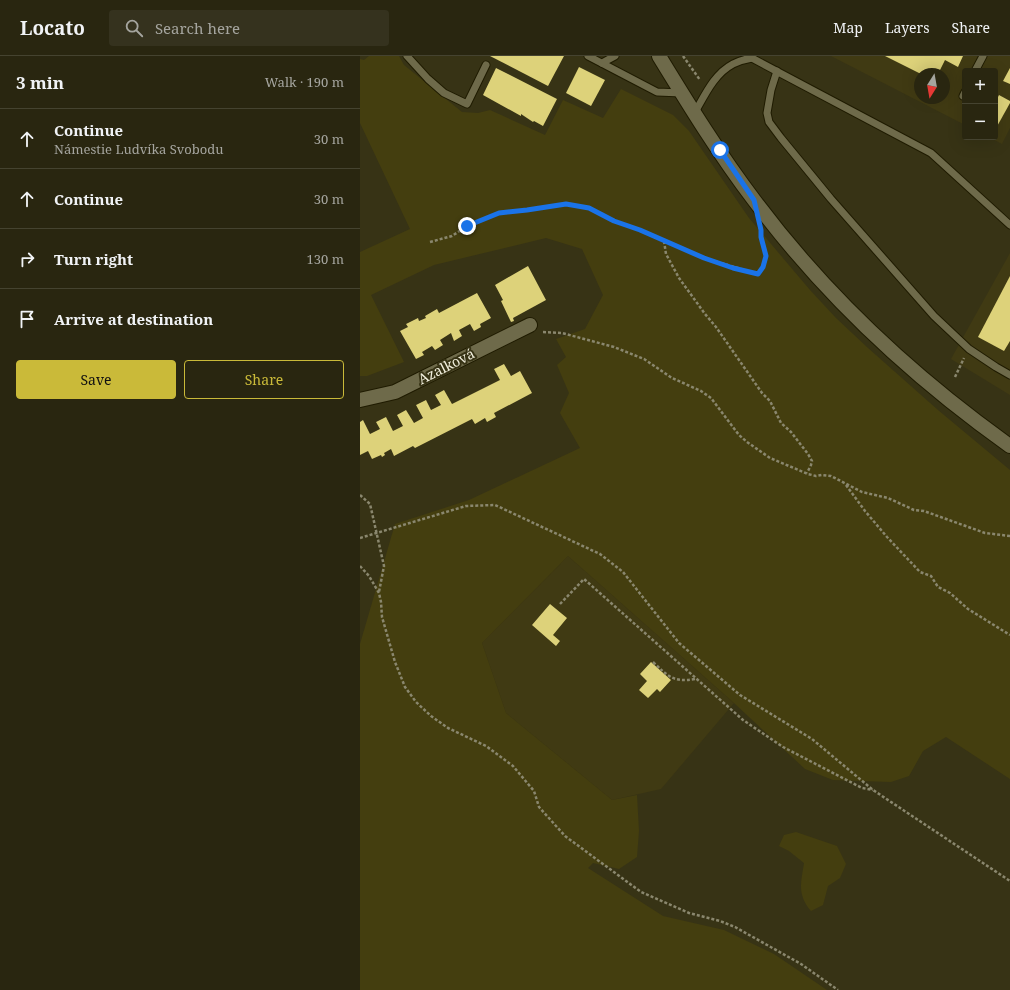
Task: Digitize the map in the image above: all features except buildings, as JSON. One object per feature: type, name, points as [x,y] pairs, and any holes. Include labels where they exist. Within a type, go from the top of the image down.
[{"type":"street","points":[[659,56],[694,114],[754,200],[822,282],[895,354],[980,425],[1010,446]]},
{"type":"street","name":"Azalková","points":[[360,400],[395,392],[530,324]]},
{"type":"lane","points":[[407,56],[428,79],[444,93],[467,104],[486,65]]},
{"type":"lane","points":[[588,56],[657,92],[682,93]]},
{"type":"lane","points":[[602,63],[615,56]]},
{"type":"lane","points":[[977,68],[983,56]]},
{"type":"lane","points":[[694,114],[711,84],[721,72],[734,63],[750,57],[931,153],[1010,224]]},
{"type":"lane","points":[[778,71],[771,90],[767,108],[768,118],[781,138],[934,316],[969,349],[1010,375]]},
{"type":"path","points":[[683,56],[700,79]]},
{"type":"path","points":[[430,242],[452,236],[467,226],[499,213],[566,204],[589,208],[614,221],[704,258],[733,268],[758,274],[763,267],[766,256],[761,237],[761,230]]},
{"type":"path","points":[[664,241],[666,254],[679,278],[716,327],[762,393],[770,401],[781,423],[791,432],[808,454],[812,461],[807,473]]},
{"type":"path","points":[[530,324],[543,332],[562,332],[614,347],[644,359],[672,378],[701,391],[711,398],[730,425],[747,442],[770,458],[816,476],[831,476],[862,492],[888,498],[914,510],[924,511],[985,533],[999,536],[1010,536]]},
{"type":"path","points":[[955,377],[969,349]]},
{"type":"path","points":[[845,483],[870,517],[920,572],[931,576],[938,587],[950,593],[968,609],[1010,635]]},
{"type":"path","points":[[360,495],[370,504],[378,533],[384,566],[379,592]]},
{"type":"path","points":[[360,538],[466,506],[495,505],[600,554],[623,572],[679,642],[740,696],[812,739],[873,790],[1010,882]]},
{"type":"path","points":[[360,566],[369,576],[379,592],[382,617],[395,662],[405,687],[416,702],[431,716],[448,728],[486,746],[513,766],[534,791],[539,807],[565,836],[640,892],[689,913],[720,921],[735,927],[801,964],[838,990]]},
{"type":"path","points":[[560,604],[584,579],[743,720],[783,747],[862,788],[873,790]]},
{"type":"path","points":[[653,662],[672,679],[696,679]]},
{"type":"shaded area","points":[[369,56],[399,56],[404,65],[462,112],[478,113],[490,110],[545,135],[563,100],[603,118],[621,89],[673,115],[689,131],[749,218],[810,290],[836,318],[938,410],[1010,470],[1010,779],[946,737],[923,751],[909,776],[891,782],[833,780],[805,769],[734,703],[568,556],[482,643],[506,713],[612,800],[637,795],[639,831],[637,857],[619,869],[593,863],[588,868],[663,916],[724,930],[774,954],[827,990],[360,990],[360,644],[395,524],[469,500],[580,448],[560,413],[569,393],[557,365],[566,357],[556,339],[585,329],[603,295],[582,249],[546,238],[434,265],[371,295],[404,362],[367,376],[360,376],[360,252],[410,229],[360,123],[360,59],[364,60]]},
{"type":"shaded area","points":[[831,56],[1010,56],[1010,128],[1002,144],[995,140],[998,140],[998,68],[962,68],[962,123],[924,104],[950,104],[950,68],[914,68],[914,99]]},
{"type":"shaded area","points":[[1010,253],[1010,395],[951,359]]},
{"type":"shaded area","points":[[568,556],[734,703],[661,789],[612,800],[506,713],[482,643]]},
{"type":"shaded area","points":[[796,832],[837,846],[846,864],[840,878],[828,886],[823,905],[811,911],[804,899],[801,888],[804,863],[789,851],[779,846],[784,835]]},
{"type":"route","points":[[467,226],[485,217],[499,213],[566,204],[589,208],[614,221],[640,230],[704,258],[733,268],[758,274],[763,267],[766,256],[754,200],[720,150]]}]
